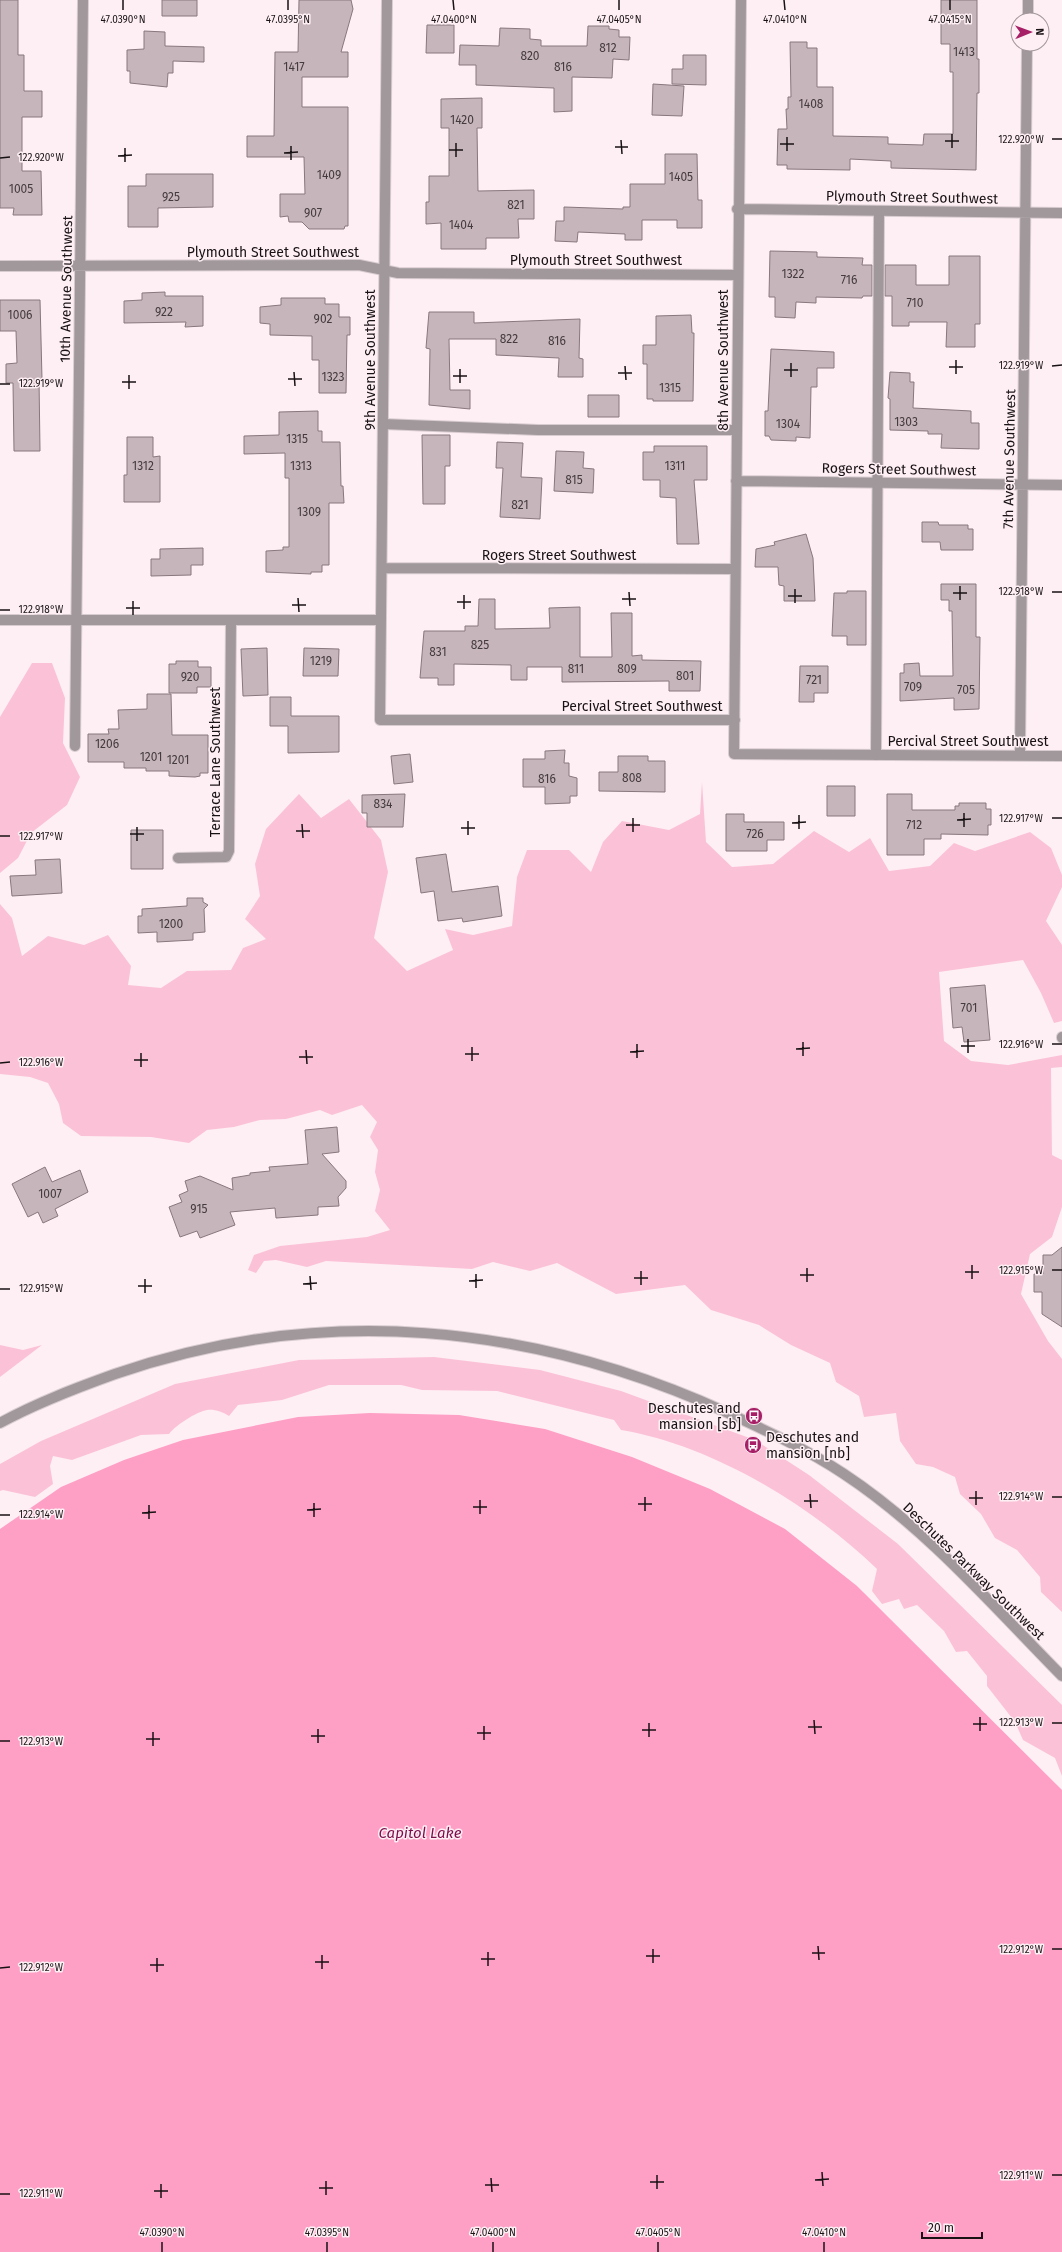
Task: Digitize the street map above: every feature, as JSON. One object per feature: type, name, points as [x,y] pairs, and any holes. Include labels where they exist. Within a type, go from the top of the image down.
[{"type":"street","name":"10th Avenue Southwest","points":[[75,746],[75,620],[83,0]]},
{"type":"street","name":"9th Avenue Southwest","points":[[380,720],[387,0]]},
{"type":"street","name":"8th Avenue Southwest","points":[[735,720],[737,210],[740,0]]},
{"type":"street","points":[[1028,0],[1028,12]]},
{"type":"street","name":"7th Avenue Southwest","points":[[1020,755],[1027,52]]},
{"type":"street","name":"Plymouth Street Southwest","points":[[737,210],[1062,213]]},
{"type":"street","points":[[876,755],[879,211]]},
{"type":"street","name":"Plymouth Street Southwest","points":[[0,266],[359,265],[398,273],[737,275]]},
{"type":"street","points":[[383,424],[538,430],[736,430]]},
{"type":"street","name":"Rogers Street Southwest","points":[[736,481],[1062,485]]},
{"type":"street","name":"Rogers Street Southwest","points":[[382,568],[735,569]]},
{"type":"street","points":[[0,620],[381,620]]},
{"type":"street","name":"Terrace Lane Southwest","points":[[178,858],[226,857],[229,851],[231,620]]},
{"type":"street","name":"Percival Street Southwest","points":[[380,720],[735,720],[734,754],[1062,756]]},
{"type":"street","name":"Deschutes Parkway Southwest","points":[[0,1423],[81,1386],[151,1362],[236,1342],[314,1332],[389,1331],[466,1337],[527,1346],[628,1373],[688,1395],[770,1434],[844,1474],[895,1514],[942,1555],[1062,1676]]},
{"type":"shaded area","points":[[32,663],[52,663],[65,698],[63,743],[80,777],[67,805],[31,833],[18,858],[0,873],[0,717]]},
{"type":"shaded area","points":[[702,782],[706,842],[732,867],[773,864],[814,831],[849,852],[870,838],[889,871],[930,866],[954,843],[975,851],[1030,832],[1051,848],[1062,875],[1062,887],[1046,921],[1062,945],[1062,1021],[1054,1023],[1041,993],[1023,960],[939,972],[944,1041],[971,1061],[1008,1065],[1062,1055],[1062,1067],[1051,1068],[1052,1155],[1062,1160],[1062,1207],[1052,1237],[1030,1254],[1021,1294],[1048,1341],[1062,1359],[1062,1612],[1041,1592],[1040,1577],[1017,1550],[995,1538],[981,1514],[960,1494],[955,1477],[933,1467],[916,1464],[900,1441],[896,1413],[864,1417],[859,1396],[836,1382],[830,1363],[791,1345],[759,1325],[711,1310],[685,1285],[616,1294],[557,1263],[530,1271],[493,1262],[472,1269],[326,1261],[307,1267],[276,1260],[264,1261],[256,1273],[248,1270],[254,1255],[280,1246],[367,1237],[390,1230],[375,1211],[380,1190],[375,1172],[378,1150],[370,1137],[377,1122],[362,1105],[332,1115],[320,1110],[286,1119],[260,1120],[234,1127],[207,1130],[189,1143],[151,1137],[81,1136],[63,1123],[59,1104],[48,1083],[30,1077],[0,1074],[0,904],[12,918],[22,956],[48,936],[84,945],[108,935],[131,966],[128,985],[161,988],[187,971],[231,970],[243,948],[266,939],[245,919],[260,896],[255,864],[266,829],[299,794],[321,818],[349,799],[381,840],[388,872],[374,938],[407,971],[453,950],[445,929],[473,935],[512,926],[517,877],[527,850],[569,850],[591,872],[603,842],[622,821],[669,830],[700,814]]},
{"type":"shaded area","points":[[0,1345],[23,1350],[42,1345],[0,1377]]},
{"type":"shaded area","points":[[434,1357],[540,1370],[621,1391],[755,1440],[809,1475],[898,1544],[1062,1705],[1062,1776],[1055,1758],[1023,1740],[1015,1722],[987,1686],[987,1676],[967,1651],[956,1652],[944,1631],[917,1605],[904,1609],[899,1599],[882,1604],[872,1591],[877,1569],[851,1546],[791,1501],[759,1482],[725,1464],[690,1449],[655,1438],[621,1430],[614,1420],[497,1391],[422,1390],[401,1385],[329,1385],[282,1400],[238,1405],[229,1416],[215,1410],[202,1411],[186,1419],[169,1434],[141,1435],[72,1460],[53,1456],[50,1466],[53,1484],[35,1497],[3,1490],[0,1491],[0,1464],[41,1441],[175,1384],[299,1360]]},
{"type":"water","name":"Capitol Lake","points":[[370,1413],[459,1415],[545,1429],[632,1457],[710,1489],[785,1529],[857,1586],[1062,1790],[1062,2252],[0,2252],[0,1529],[61,1487],[124,1460],[183,1440],[298,1417]]},
{"type":"building","points":[[0,0],[18,0],[18,55],[24,55],[24,91],[42,91],[42,117],[22,117],[22,171],[41,171],[42,215],[13,215],[14,208],[0,208]]},
{"type":"building","points":[[162,0],[197,0],[197,16],[162,16]]},
{"type":"building","points":[[299,0],[351,0],[353,9],[341,52],[348,52],[348,77],[302,77],[302,107],[348,107],[348,226],[345,226],[344,229],[309,229],[302,222],[289,222],[288,216],[280,217],[280,194],[305,194],[304,157],[247,157],[247,136],[274,136],[275,52],[298,52]]},
{"type":"building","points":[[941,0],[977,0],[977,59],[979,59],[979,93],[977,93],[976,170],[891,168],[891,161],[850,159],[850,170],[787,169],[787,165],[777,165],[778,129],[787,129],[786,109],[788,109],[788,97],[791,97],[790,42],[807,42],[807,48],[817,48],[817,87],[833,87],[833,136],[888,137],[888,144],[923,145],[924,134],[953,134],[953,72],[950,72],[950,44],[941,44]]},
{"type":"building","points":[[427,25],[454,25],[454,53],[426,53]]},
{"type":"building","points":[[588,26],[609,26],[609,29],[619,30],[619,37],[630,37],[629,60],[613,59],[612,78],[572,77],[572,111],[554,112],[554,88],[476,85],[476,65],[459,65],[460,45],[499,46],[500,28],[530,29],[530,39],[541,40],[541,46],[587,46]]},
{"type":"building","points":[[144,31],[165,32],[165,46],[204,47],[204,62],[173,61],[173,73],[168,73],[167,87],[130,83],[130,71],[127,71],[127,50],[144,49]]},
{"type":"building","points":[[683,55],[706,55],[706,85],[672,84],[672,69],[683,69]]},
{"type":"building","points":[[653,84],[684,86],[682,116],[652,115]]},
{"type":"building","points":[[482,98],[482,128],[477,128],[478,191],[534,190],[534,219],[518,219],[519,238],[486,238],[486,249],[441,249],[441,223],[426,224],[426,202],[429,202],[429,176],[449,176],[449,128],[441,128],[441,99]]},
{"type":"building","points":[[665,154],[697,154],[698,200],[702,200],[702,228],[677,228],[677,220],[642,220],[642,240],[625,240],[625,234],[578,232],[577,242],[555,241],[556,221],[564,221],[564,207],[623,209],[623,207],[630,207],[630,184],[665,184]]},
{"type":"building","points":[[146,174],[213,174],[213,207],[158,208],[158,227],[128,227],[128,186],[146,186]]},
{"type":"building","points":[[770,251],[817,252],[817,257],[863,258],[862,265],[872,265],[872,296],[863,296],[862,298],[816,297],[816,303],[796,302],[795,318],[775,317],[775,297],[769,297]]},
{"type":"building","points":[[949,256],[980,256],[980,324],[975,324],[975,347],[946,347],[947,322],[909,322],[909,326],[892,326],[892,296],[885,296],[885,265],[916,265],[916,285],[949,285]]},
{"type":"building","points":[[165,292],[165,296],[203,296],[203,326],[185,327],[186,322],[124,323],[124,301],[142,300],[142,293]]},
{"type":"building","points":[[281,298],[325,298],[325,304],[339,304],[339,317],[350,317],[350,335],[347,335],[346,393],[319,393],[319,360],[312,360],[312,336],[270,335],[270,324],[260,323],[260,307],[281,305]]},
{"type":"building","points":[[0,300],[40,300],[42,379],[39,379],[40,451],[14,451],[13,383],[6,383],[6,364],[17,363],[16,331],[0,331]]},
{"type":"building","points":[[429,312],[474,312],[474,323],[580,319],[579,358],[583,359],[583,377],[558,377],[559,358],[496,355],[496,339],[449,339],[450,390],[470,390],[470,409],[429,405],[430,349],[426,348]]},
{"type":"building","points":[[691,315],[692,333],[694,333],[693,401],[653,401],[653,399],[647,399],[647,364],[643,364],[643,345],[656,345],[656,316]]},
{"type":"building","points":[[771,349],[834,352],[834,368],[817,368],[817,387],[811,387],[810,438],[796,437],[796,441],[771,440],[769,436],[765,436],[765,411],[768,411]]},
{"type":"building","points":[[890,372],[910,373],[910,382],[914,382],[913,408],[971,411],[971,423],[979,423],[979,449],[941,448],[942,434],[928,434],[928,431],[890,430],[890,399],[888,398]]},
{"type":"building","points":[[588,395],[619,395],[619,417],[588,417]]},
{"type":"building","points":[[318,411],[318,431],[322,431],[322,442],[340,442],[341,486],[343,486],[344,503],[329,503],[329,565],[322,565],[322,572],[311,572],[311,574],[266,572],[266,551],[283,550],[283,547],[289,547],[289,478],[285,478],[285,453],[244,454],[244,436],[279,435],[279,412]]},
{"type":"building","points":[[422,435],[450,435],[450,466],[445,466],[445,504],[423,504]]},
{"type":"building","points":[[127,437],[153,437],[153,457],[160,456],[160,502],[124,502],[124,475],[127,475]]},
{"type":"building","points":[[497,442],[523,443],[521,477],[542,478],[540,519],[500,517],[503,468],[496,468]]},
{"type":"building","points":[[654,446],[707,446],[707,480],[694,480],[699,544],[677,544],[676,498],[660,497],[660,480],[643,480],[643,452],[654,452]]},
{"type":"building","points":[[556,451],[584,452],[583,468],[594,469],[593,493],[554,491]]},
{"type":"building","points":[[922,522],[938,522],[939,525],[968,525],[968,529],[973,529],[973,550],[941,550],[940,542],[922,542]]},
{"type":"building","points":[[806,534],[813,558],[815,601],[784,601],[784,586],[779,585],[778,567],[755,567],[756,549],[775,545],[774,542]]},
{"type":"building","points":[[203,548],[203,565],[191,565],[191,575],[151,576],[151,559],[160,559],[160,549]]},
{"type":"building","points":[[941,584],[976,584],[976,637],[980,637],[979,709],[954,710],[954,698],[900,701],[900,673],[904,673],[904,664],[919,663],[920,676],[953,676],[952,611],[949,611],[949,600],[941,600]]},
{"type":"building","points":[[847,591],[866,591],[866,645],[847,645],[847,636],[832,636],[834,593],[847,593]]},
{"type":"building","points":[[479,599],[495,599],[495,629],[550,628],[549,608],[580,607],[580,657],[612,657],[611,613],[632,613],[632,656],[642,655],[642,660],[701,661],[700,691],[669,691],[669,681],[562,682],[562,667],[527,667],[527,680],[511,680],[511,665],[454,664],[454,685],[438,685],[438,678],[420,678],[424,631],[465,631],[465,626],[478,626]]},
{"type":"building","points":[[267,648],[268,695],[243,696],[241,649]]},
{"type":"building","points":[[304,648],[339,649],[338,676],[303,676]]},
{"type":"building","points":[[176,661],[198,661],[198,667],[211,667],[211,687],[197,687],[197,693],[169,693],[169,664],[176,664]]},
{"type":"building","points":[[800,666],[828,666],[828,693],[814,693],[814,702],[799,702]]},
{"type":"building","points":[[147,694],[171,694],[172,735],[208,735],[208,773],[200,773],[200,776],[195,777],[169,776],[169,771],[146,771],[146,768],[124,768],[124,762],[88,762],[88,734],[109,734],[108,729],[119,729],[118,710],[147,709]]},
{"type":"building","points":[[270,697],[291,697],[291,716],[339,716],[339,752],[288,753],[288,726],[270,726]]},
{"type":"building","points":[[565,750],[564,763],[569,763],[569,776],[577,778],[577,796],[570,796],[570,803],[545,804],[545,787],[523,787],[523,759],[545,759],[545,751]]},
{"type":"building","points":[[410,754],[413,782],[394,784],[391,756]]},
{"type":"building","points":[[618,756],[648,756],[648,761],[665,761],[665,792],[599,791],[599,772],[618,772]]},
{"type":"building","points":[[827,786],[855,786],[855,816],[827,816]]},
{"type":"building","points":[[405,794],[403,827],[367,827],[367,813],[362,813],[362,795]]},
{"type":"building","points":[[887,794],[912,794],[912,810],[955,810],[955,806],[959,806],[959,803],[986,803],[986,809],[991,809],[991,825],[988,825],[988,835],[941,834],[941,839],[924,839],[924,855],[887,855]]},
{"type":"building","points":[[726,814],[744,814],[744,822],[784,822],[784,840],[767,840],[767,851],[726,851]]},
{"type":"building","points":[[131,830],[163,830],[163,869],[131,869]]},
{"type":"building","points":[[446,854],[452,892],[498,886],[502,916],[463,922],[462,918],[438,921],[434,891],[421,893],[416,858]]},
{"type":"building","points":[[60,859],[62,893],[12,896],[10,876],[36,875],[35,860]]},
{"type":"building","points":[[187,898],[203,898],[203,902],[208,905],[204,909],[205,932],[193,933],[193,940],[157,942],[157,932],[138,933],[138,916],[142,916],[142,909],[187,906]]},
{"type":"building","points":[[985,985],[990,1040],[964,1042],[962,1027],[953,1028],[950,988]]},
{"type":"building","points":[[337,1127],[339,1152],[322,1154],[346,1181],[346,1188],[338,1197],[339,1206],[318,1207],[318,1215],[276,1218],[275,1208],[230,1212],[235,1225],[200,1238],[197,1231],[180,1237],[169,1207],[182,1202],[179,1195],[188,1191],[185,1181],[200,1176],[233,1190],[232,1178],[250,1175],[250,1173],[270,1171],[269,1167],[308,1164],[305,1130]]},
{"type":"building","points":[[45,1167],[52,1182],[80,1170],[88,1192],[55,1209],[58,1216],[43,1223],[38,1212],[28,1217],[12,1184]]},
{"type":"building","points":[[1062,1247],[1062,1327],[1042,1314],[1042,1292],[1034,1292],[1034,1274],[1043,1274],[1043,1255],[1052,1255]]},
{"type":"place","name":"Deschutes and mansion [sb]","points":[[754,1416]]},
{"type":"place","name":"Deschutes and mansion [nb]","points":[[753,1445]]}]
